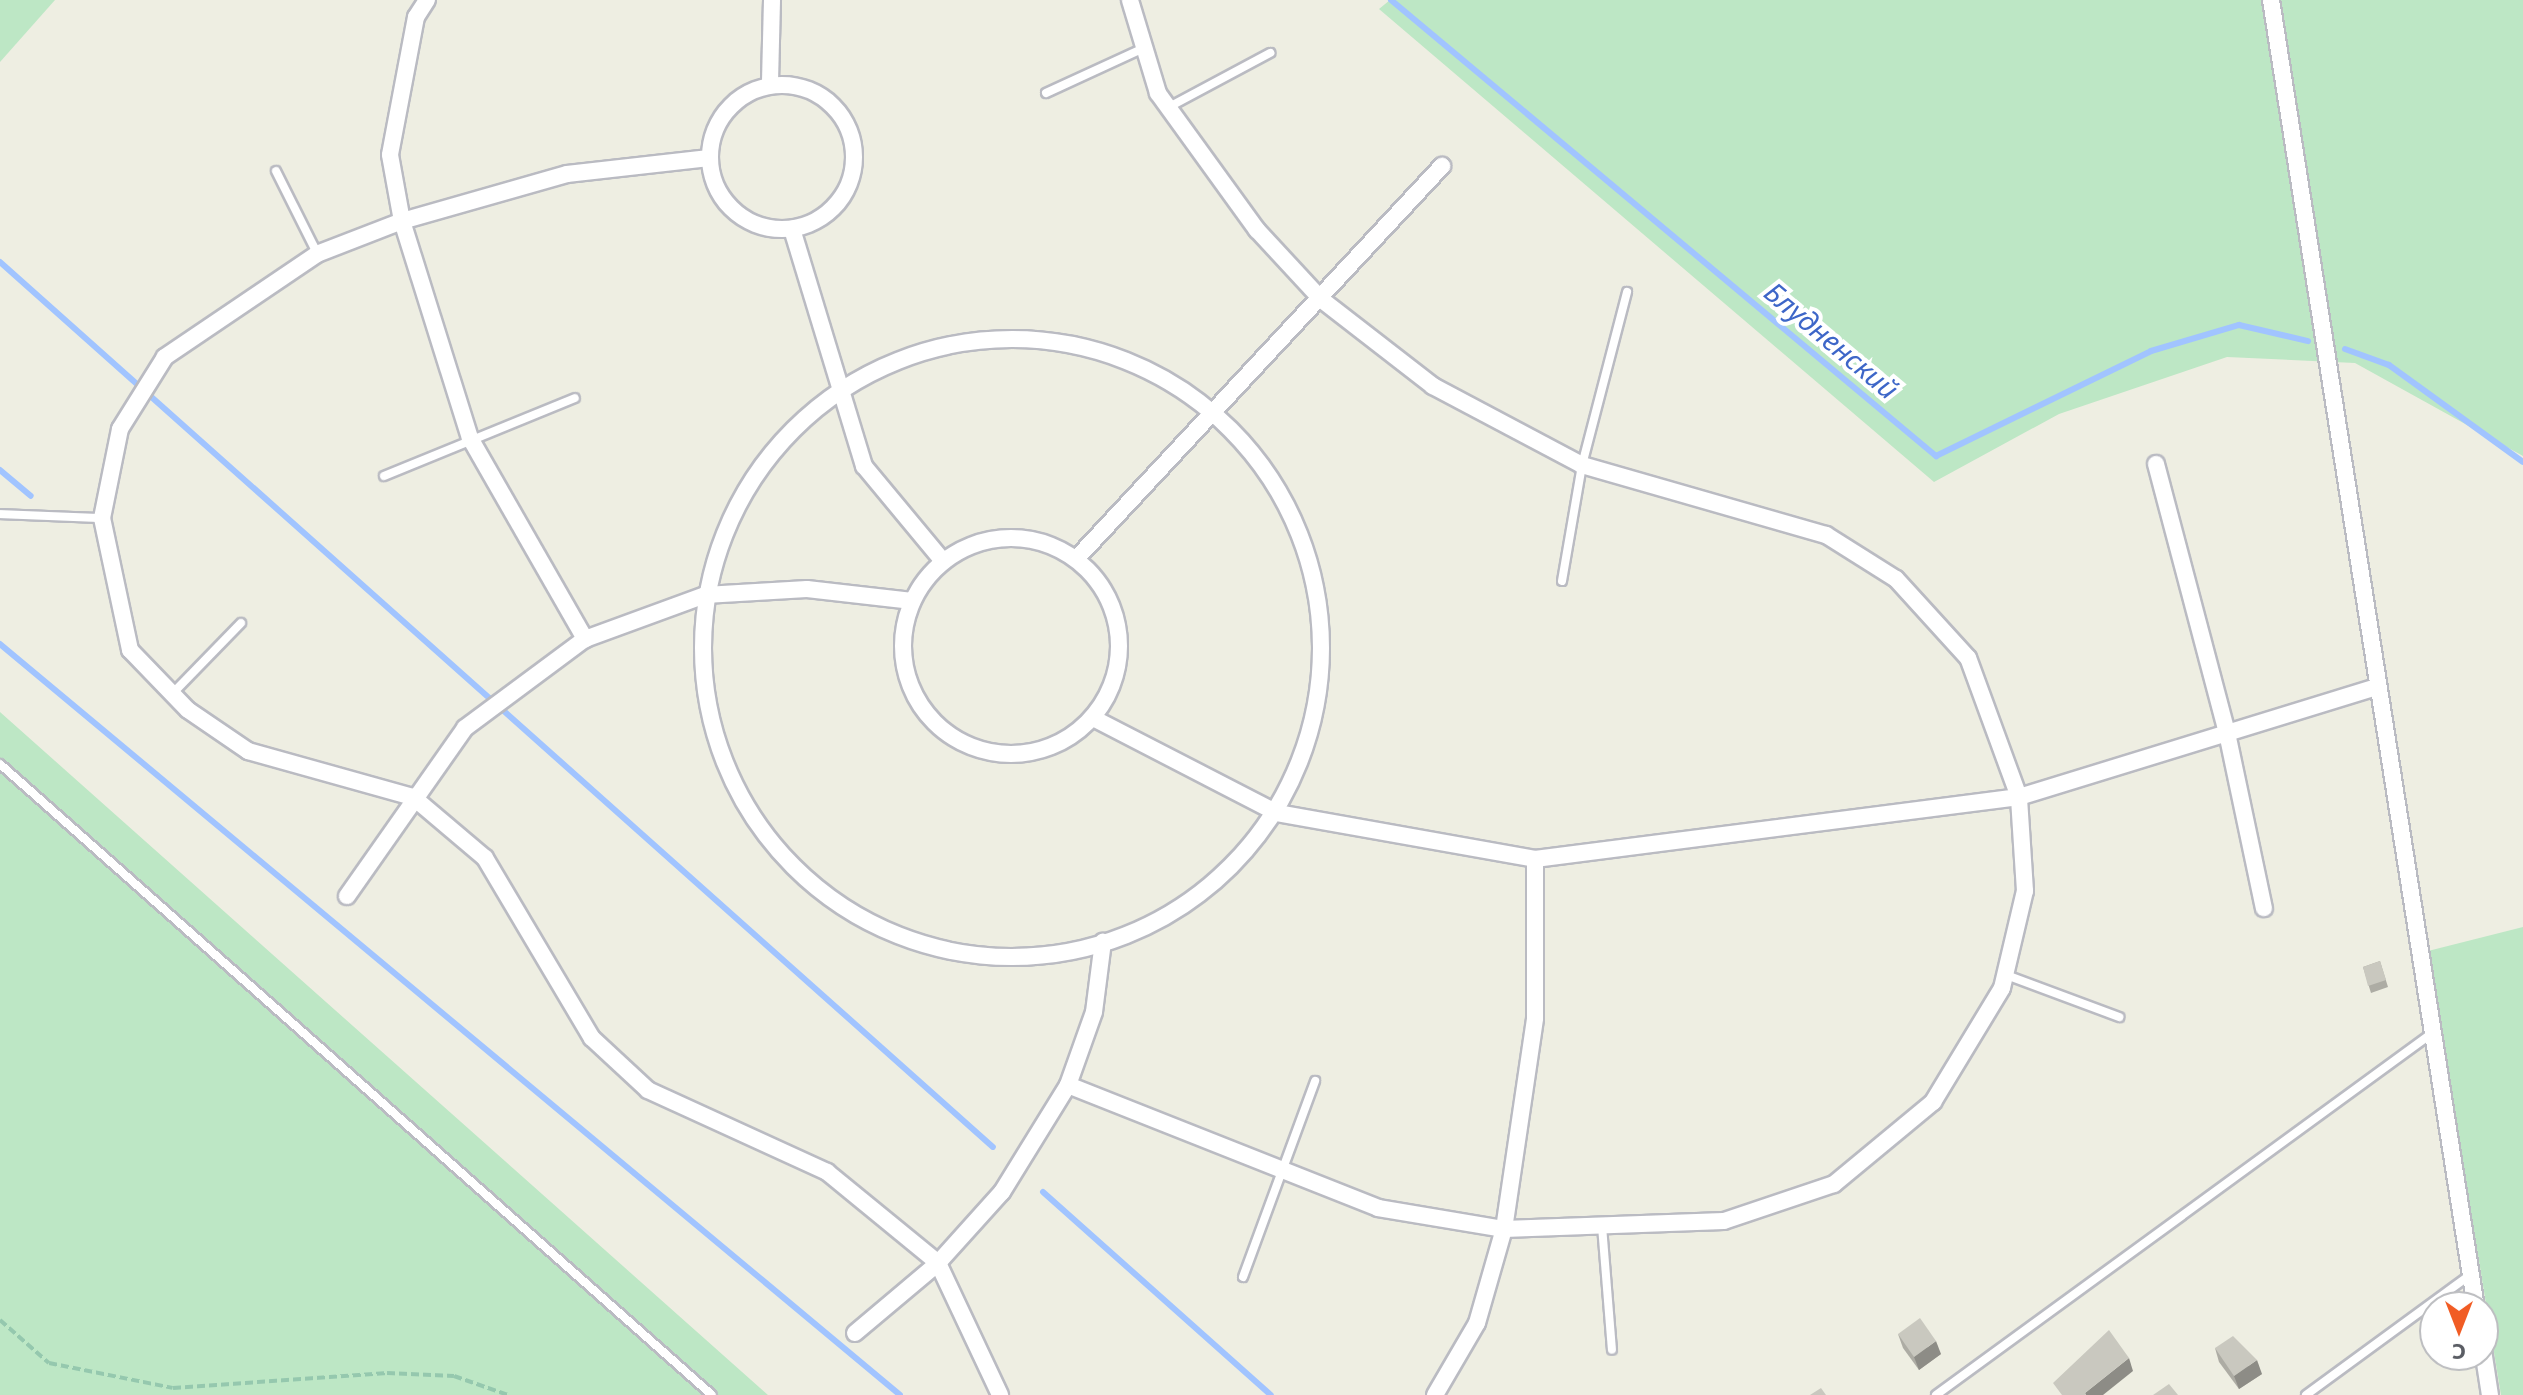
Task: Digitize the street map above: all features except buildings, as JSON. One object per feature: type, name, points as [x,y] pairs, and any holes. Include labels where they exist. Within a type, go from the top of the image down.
[{"type":"street","points":[[427,0],[416,17],[390,155],[402,221],[470,438],[585,639]]},
{"type":"street","points":[[770,82],[772,0]]},
{"type":"street","points":[[1068,1085],[1282,1173],[1378,1208],[1504,1229],[1724,1221],[1834,1184],[1933,1102],[2006,975],[2025,891],[2019,797],[1968,658],[1896,579],[1826,535],[1582,465],[1433,386],[1321,299],[1257,230],[1168,108],[1144,48],[1130,0]]},
{"type":"street","points":[[2271,0],[2474,1291]]},
{"type":"street","points":[[770,82],[813,92],[832,105],[854,146],[847,191],[814,223],[792,229],[744,219],[720,193],[709,158],[725,113],[770,82]]},
{"type":"street","points":[[709,158],[567,174],[402,221],[317,254],[165,357],[120,429],[102,518],[130,650],[172,694],[248,751],[413,797],[485,858],[592,1038],[648,1090],[827,1172],[938,1263],[1000,1395]]},
{"type":"street","points":[[1077,558],[1215,416],[1442,166]]},
{"type":"street","points":[[792,229],[838,395],[864,466],[942,560]]},
{"type":"street","points":[[976,339],[1075,343],[1168,379],[1245,442],[1299,525],[1323,622],[1315,721],[1277,813],[1215,885],[1134,935],[1042,958],[947,953],[858,919],[783,860],[725,766],[703,690],[705,595],[737,501],[797,422],[838,395],[880,366],[976,339]]},
{"type":"street","points":[[2156,464],[2227,733],[2264,908]]},
{"type":"street","points":[[1009,536],[1045,542],[1077,558],[1106,595],[1120,653],[1112,688],[1093,718],[1064,741],[1030,753],[994,754],[960,742],[931,721],[911,691],[902,656],[912,601],[942,560],[974,543],[1009,536]]},
{"type":"street","points":[[347,896],[413,797],[465,728],[585,639],[705,595],[807,589],[912,601]]},
{"type":"street","points":[[1093,718],[1277,813],[1535,859],[2019,797],[2377,687]]},
{"type":"street","points":[[1435,1395],[1477,1323],[1504,1229],[1535,1018],[1535,859]]},
{"type":"street","points":[[855,1333],[938,1263],[1002,1192],[1068,1085],[1094,1012],[1103,942]]},
{"type":"street","points":[[2486,1371],[2490,1395]]},
{"type":"lane","points":[[1046,93],[1144,48]]},
{"type":"lane","points":[[1168,108],[1270,53]]},
{"type":"lane","points":[[276,171],[317,254]]},
{"type":"lane","points":[[1562,581],[1582,465],[1627,292]]},
{"type":"lane","points":[[384,476],[470,438],[575,398]]},
{"type":"lane","points":[[0,514],[102,518]]},
{"type":"lane","points":[[172,694],[241,623]]},
{"type":"lane","points":[[0,764],[712,1395]]},
{"type":"lane","points":[[2006,975],[2119,1017]]},
{"type":"lane","points":[[1936,1395],[2431,1034]]},
{"type":"lane","points":[[1243,1277],[1315,1081]]},
{"type":"lane","points":[[1602,1226],[1612,1350]]},
{"type":"lane","points":[[2306,1395],[2471,1274]]},
{"type":"path","points":[[0,1320],[49,1363],[173,1388],[387,1373],[454,1376],[508,1395]]},
{"type":"green space","points":[[0,0],[55,0],[0,62]]},
{"type":"green space","points":[[1390,0],[2523,0],[2523,456],[2355,363],[2227,357],[2059,414],[1934,482],[1379,9]]},
{"type":"green space","points":[[0,712],[263,946],[768,1395],[0,1395]]},
{"type":"green space","points":[[2523,927],[2523,1395],[2501,1395],[2497,1371],[2499,1291],[2484,1291],[2428,951]]},
{"type":"waterway","name":"Блудненский","points":[[1391,0],[1936,456],[2151,351],[2239,325],[2308,341]]},
{"type":"waterway","points":[[0,262],[993,1147]]},
{"type":"waterway","name":"Блудненский","points":[[2345,349],[2389,365],[2523,462]]},
{"type":"waterway","points":[[0,470],[31,496]]},
{"type":"waterway","points":[[0,644],[900,1395]]},
{"type":"waterway","points":[[1043,1192],[1271,1395]]}]
